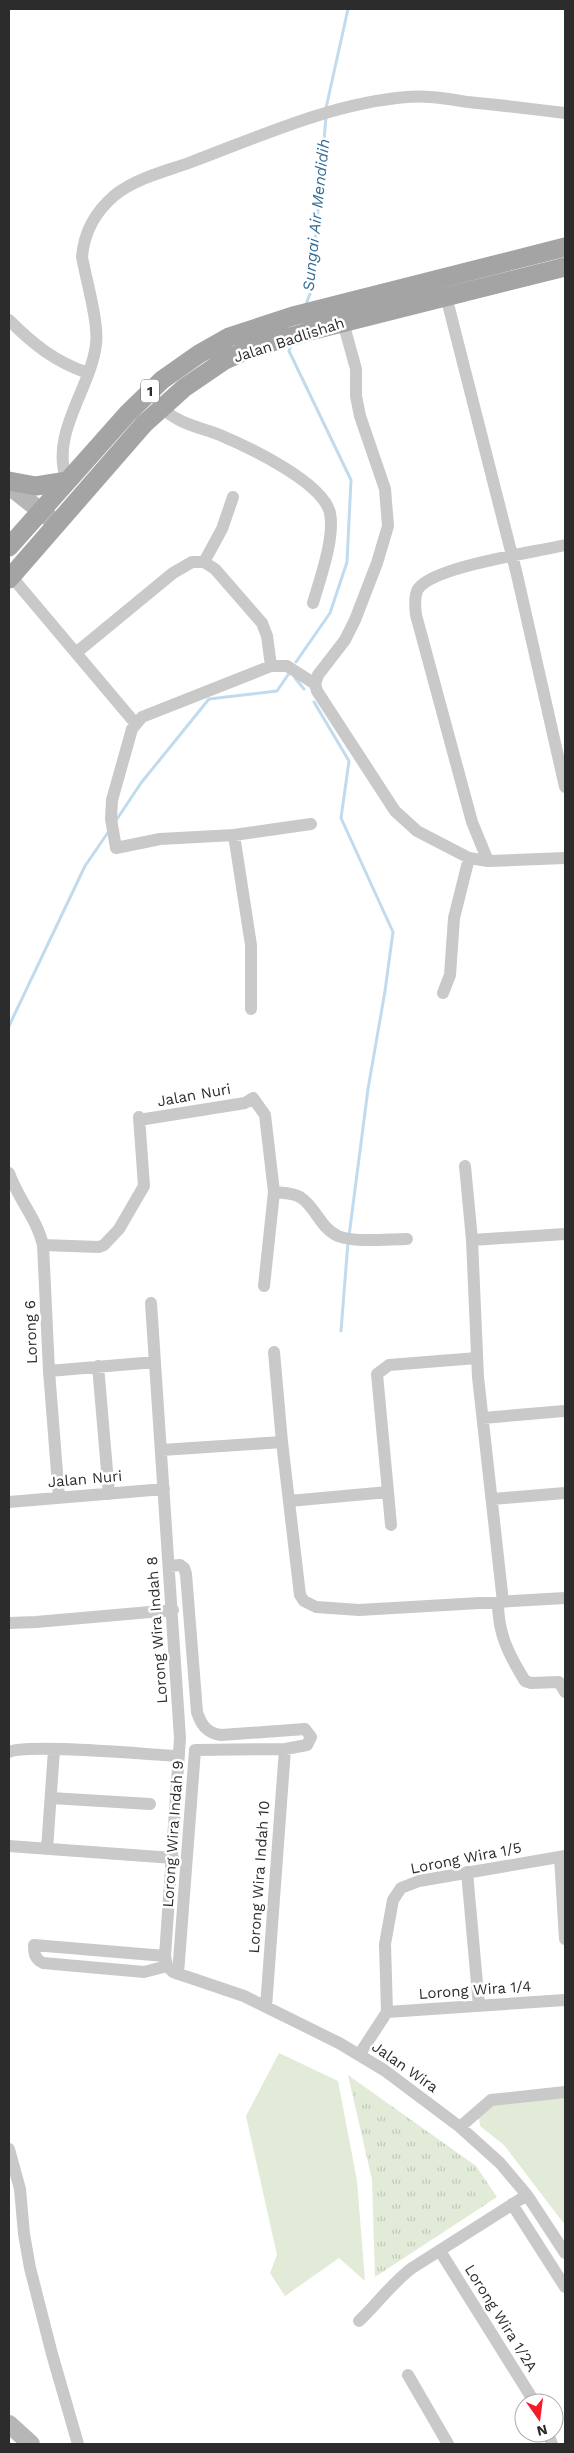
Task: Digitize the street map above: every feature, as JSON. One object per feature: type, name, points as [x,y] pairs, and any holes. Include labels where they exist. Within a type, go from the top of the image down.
[{"type":"main road","name":"Jalan Badlishah","points":[[9,547],[128,413],[162,380],[199,354],[229,338],[293,316],[565,247]]},
{"type":"main road","name":"Jalan Badlishah","points":[[10,578],[114,458],[162,408],[184,388],[225,360],[286,337],[565,268]]},
{"type":"main road","points":[[9,481],[36,486],[67,480]]},
{"type":"street","points":[[67,480],[63,463],[64,441],[88,373],[96,338],[82,257],[84,242],[93,220],[114,196],[133,183],[309,119],[345,108],[387,100],[424,97],[565,114]]},
{"type":"street","points":[[446,296],[511,557],[565,787]]},
{"type":"street","points":[[9,320],[47,354],[60,362],[88,373]]},
{"type":"street","points":[[315,684],[318,675],[351,629],[377,563],[388,526],[385,489],[360,416],[354,362],[344,322]]},
{"type":"street","points":[[162,408],[173,418],[184,424],[219,435],[268,458],[316,491],[326,502],[330,514],[327,549],[313,603]]},
{"type":"street","points":[[9,486],[56,523]]},
{"type":"street","points":[[204,562],[222,529],[233,497]]},
{"type":"street","points":[[488,861],[472,822],[415,605],[418,589],[433,578],[459,568],[565,545]]},
{"type":"street","points":[[77,652],[173,573],[192,562],[204,562],[215,569],[262,623],[267,636],[271,666]]},
{"type":"street","points":[[10,578],[77,652],[135,723]]},
{"type":"street","points":[[311,824],[234,835],[115,843],[111,819],[114,794],[135,723],[160,709],[271,666],[287,666],[315,684],[323,703],[395,811],[417,831],[469,858],[488,861],[565,858]]},
{"type":"street","points":[[234,835],[252,952],[251,1009]]},
{"type":"street","points":[[443,993],[450,975],[454,918],[469,858]]},
{"type":"street","name":"Jalan Nuri","points":[[43,1245],[99,1247],[119,1229],[144,1186],[139,1119],[245,1103],[253,1098],[265,1115],[272,1154],[274,1192]]},
{"type":"street","points":[[465,1166],[472,1240],[477,1358],[493,1499],[501,1603],[499,1626],[502,1639],[526,1681],[531,1683],[559,1682],[565,1692]]},
{"type":"street","name":"Lorong 6","points":[[9,1173],[20,1200],[38,1228],[43,1245],[49,1371],[59,1498]]},
{"type":"street","points":[[264,1286],[274,1192],[300,1197],[329,1231],[349,1238],[407,1239]]},
{"type":"street","points":[[472,1240],[565,1234]]},
{"type":"street","name":"Lorong Wira Indah 8","points":[[151,1303],[173,1610],[180,1752],[166,1961]]},
{"type":"street","points":[[274,1352],[282,1442],[300,1595],[309,1605],[335,1610],[359,1610],[565,1598]]},
{"type":"street","points":[[391,1525],[377,1374],[389,1365],[477,1358]]},
{"type":"street","points":[[49,1371],[155,1362]]},
{"type":"street","points":[[98,1366],[109,1494]]},
{"type":"street","points":[[483,1418],[564,1412]]},
{"type":"street","points":[[162,1450],[282,1442]]},
{"type":"street","name":"Jalan Nuri","points":[[9,1502],[164,1489]]},
{"type":"street","points":[[289,1500],[388,1492]]},
{"type":"street","points":[[493,1499],[565,1493]]},
{"type":"street","name":"Lorong Wira Indah 9","points":[[169,1566],[180,1565],[184,1568],[186,1574],[197,1712],[203,1727],[215,1734],[307,1729],[312,1737],[307,1745],[285,1749],[195,1750],[178,1974]]},
{"type":"street","points":[[9,1623],[173,1610]]},
{"type":"street","name":"Lorong Wira Indah 10","points":[[266,2007],[285,1749]]},
{"type":"street","points":[[9,1752],[16,1750],[180,1752],[195,1750]]},
{"type":"street","points":[[47,1850],[54,1750]]},
{"type":"street","points":[[51,1798],[150,1804]]},
{"type":"street","points":[[9,1846],[173,1858]]},
{"type":"street","points":[[563,1856],[565,1939]]},
{"type":"street","name":"Lorong Wira 1/5","points":[[387,2012],[385,1944],[393,1900],[401,1888],[411,1883],[563,1856]]},
{"type":"street","points":[[468,1872],[479,2006]]},
{"type":"street","points":[[34,1945],[166,1961],[144,1972],[43,1963],[37,1960],[34,1954],[34,1945]]},
{"type":"street","name":"Jalan Wira","points":[[166,1961],[178,1974],[236,1993],[359,2055],[384,2070],[460,2127],[500,2163],[527,2195],[565,2253]]},
{"type":"street","name":"Lorong Wira 1/4","points":[[387,2012],[565,2000]]},
{"type":"street","points":[[359,2055],[387,2012]]},
{"type":"street","points":[[460,2127],[491,2100],[565,2092]]},
{"type":"street","points":[[9,2149],[20,2189],[24,2234],[30,2268],[78,2444]]},
{"type":"street","points":[[359,2321],[400,2278],[527,2195]]},
{"type":"street","points":[[512,2204],[565,2288]]},
{"type":"street","name":"Lorong Wira 1/2A","points":[[440,2251],[529,2393]]},
{"type":"street","points":[[408,2375],[448,2444]]},
{"type":"street","points":[[9,2424],[31,2444]]},
{"type":"green space","points":[[279,2053],[338,2081],[357,2181],[365,2281],[339,2258],[285,2296],[270,2273],[277,2255],[246,2116]]},
{"type":"green space","points":[[348,2075],[476,2166],[497,2197],[375,2277],[372,2180]]},
{"type":"green space","points":[[565,2096],[565,2225],[504,2145],[480,2126],[479,2117],[493,2103]]},
{"type":"waterway","name":"Sungai Air Mendidih","points":[[326,108],[348,9]]},
{"type":"waterway","name":"Sungai Air Mendidih","points":[[305,307],[311,291],[326,117]]},
{"type":"waterway","name":"Sungai Air Mendidih","points":[[292,343],[289,351],[351,480],[347,562],[330,613],[296,662]]},
{"type":"waterway","points":[[115,822],[141,783],[209,699],[277,691],[290,672]]},
{"type":"waterway","points":[[295,678],[304,689]]},
{"type":"waterway","points":[[314,702],[349,761],[341,818],[393,932],[368,1089],[349,1236]]},
{"type":"waterway","points":[[9,1026],[85,866],[109,831]]},
{"type":"waterway","points":[[341,1331],[348,1242]]}]
